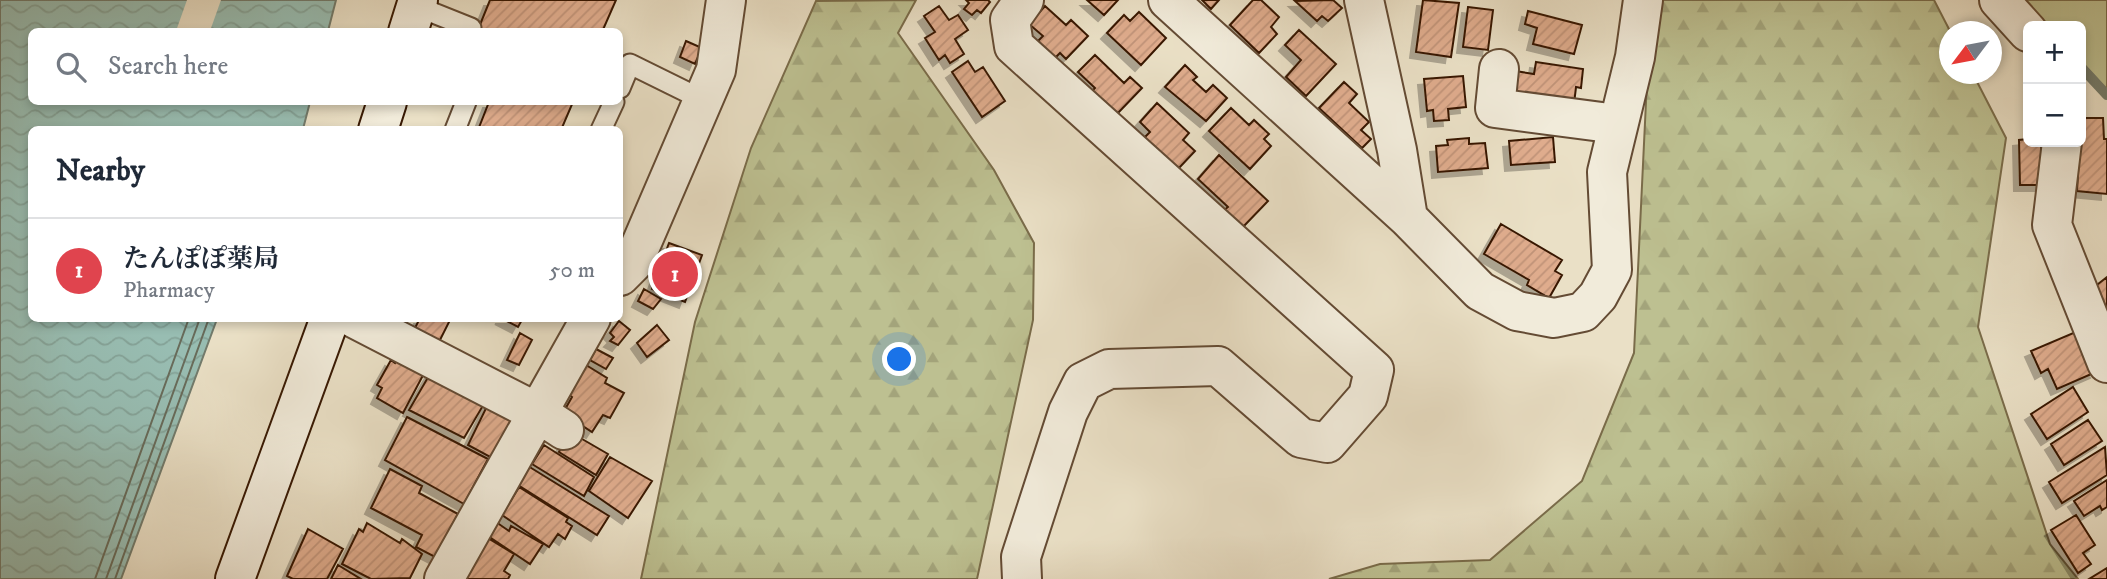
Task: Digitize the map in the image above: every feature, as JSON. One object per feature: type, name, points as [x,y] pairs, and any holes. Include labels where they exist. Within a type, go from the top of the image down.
[{"type":"street","points":[[623,273],[633,264],[716,70],[726,0]]},
{"type":"street","points":[[1022,579],[1021,557],[1068,412],[1083,382],[1109,369],[1217,366],[1301,438],[1327,443],[1368,396],[1374,370],[1014,46],[1010,20],[1024,0]]},
{"type":"street","points":[[1168,0],[1408,218],[1480,291],[1517,311],[1554,318],[1583,312],[1598,296],[1612,270],[1607,173],[1635,57],[1643,0]]},
{"type":"street","points":[[1364,0],[1408,218]]},
{"type":"street","points":[[1999,0],[2023,26]]},
{"type":"street","points":[[1499,69],[1495,108],[1617,124]]},
{"type":"street","points":[[380,126],[386,105]]},
{"type":"street","points":[[2061,147],[2052,225],[2107,363]]},
{"type":"street","points":[[235,579],[329,322]]},
{"type":"street","points":[[362,322],[551,421]]},
{"type":"street","points":[[444,579],[551,421],[589,322]]},
{"type":"lane","points":[[414,12],[471,28]]},
{"type":"lane","points":[[623,81],[630,64],[704,100]]},
{"type":"lane","points":[[457,126],[465,105]]},
{"type":"lane","points":[[603,126],[613,105]]},
{"type":"green space","points":[[916,0],[898,33],[994,170],[1034,243],[1033,320],[977,579],[641,579],[695,322],[751,148],[816,1]]},
{"type":"green space","points":[[1661,0],[1934,0],[1945,21],[1939,21],[1939,84],[1978,84],[2006,138],[1978,327],[2050,544],[2078,579],[1329,579],[1380,564],[1490,560],[1582,481],[1634,353],[1650,18]]},
{"type":"green space","points":[[2022,0],[2107,0],[2107,90],[2086,67],[2086,21],[2042,21]]},
{"type":"water","points":[[0,0],[336,0],[329,28],[28,28],[28,105],[309,105],[304,126],[28,126],[28,322],[216,322],[121,579],[0,579]]},
{"type":"pier","points":[[187,0],[221,0],[211,28],[177,28]]},
{"type":"building","points":[[490,0],[616,0],[604,28],[479,28]]},
{"type":"building","points":[[966,0],[990,2],[981,13],[977,10],[972,15],[964,9],[969,3]]},
{"type":"building","points":[[1087,0],[1118,0],[1104,15]]},
{"type":"building","points":[[1202,0],[1219,0],[1211,9]]},
{"type":"building","points":[[1253,0],[1261,0],[1279,17],[1271,27],[1277,34],[1259,53],[1230,25]]},
{"type":"building","points":[[1333,0],[1342,8],[1328,21],[1322,16],[1317,21],[1295,1]]},
{"type":"building","points":[[1423,0],[1459,3],[1451,57],[1416,52]]},
{"type":"building","points":[[939,6],[949,20],[958,15],[968,30],[955,39],[964,54],[950,63],[945,55],[939,60],[925,38],[935,32],[924,16]]},
{"type":"building","points":[[1045,6],[1066,25],[1071,20],[1088,36],[1066,59],[1060,53],[1055,58],[1038,41],[1043,36],[1029,24]]},
{"type":"building","points":[[1468,7],[1493,10],[1488,50],[1463,47]]},
{"type":"building","points":[[1528,11],[1582,25],[1574,54],[1533,44],[1537,28],[1525,24]]},
{"type":"building","points":[[1139,12],[1166,38],[1141,65],[1107,33],[1124,15],[1130,21]]},
{"type":"building","points":[[1299,30],[1336,64],[1306,96],[1286,77],[1301,60],[1285,45]]},
{"type":"building","points":[[686,41],[702,48],[695,64],[680,57]]},
{"type":"building","points":[[1095,55],[1124,83],[1130,77],[1142,88],[1115,116],[1091,92],[1095,88],[1078,72]]},
{"type":"building","points":[[968,61],[975,72],[983,67],[1005,101],[982,117],[952,72]]},
{"type":"building","points":[[1536,62],[1583,69],[1581,88],[1576,87],[1574,104],[1512,95],[1515,71],[1534,74]]},
{"type":"building","points":[[1185,65],[1197,77],[1193,80],[1206,92],[1213,85],[1227,98],[1206,121],[1165,87]]},
{"type":"building","points":[[1463,76],[1466,107],[1448,109],[1449,120],[1434,121],[1433,110],[1427,111],[1424,79]]},
{"type":"building","points":[[1344,82],[1357,94],[1349,103],[1369,122],[1361,130],[1371,139],[1362,148],[1319,108]]},
{"type":"building","points":[[1157,103],[1189,133],[1183,140],[1195,151],[1177,170],[1143,139],[1150,132],[1140,122]]},
{"type":"building","points":[[488,105],[572,105],[563,126],[480,126]]},
{"type":"building","points":[[1231,108],[1249,125],[1254,120],[1269,134],[1264,139],[1271,146],[1250,169],[1209,131]]},
{"type":"building","points":[[2086,118],[2103,118],[2104,139],[2107,139],[2107,194],[2077,191],[2079,147],[2086,147]]},
{"type":"building","points":[[1553,137],[1555,162],[1511,165],[1509,141]]},
{"type":"building","points":[[1469,138],[1469,144],[1485,143],[1488,168],[1438,172],[1436,146],[1448,145],[1447,140]]},
{"type":"building","points":[[2019,140],[2023,140],[2023,147],[2041,147],[2042,185],[2020,185]]},
{"type":"building","points":[[1219,155],[1268,201],[1241,229],[1223,211],[1228,207],[1198,179]]},
{"type":"building","points":[[1501,224],[1562,260],[1555,271],[1562,275],[1549,298],[1527,285],[1529,280],[1484,254]]},
{"type":"building","points":[[669,243],[702,255],[685,302],[652,289]]},
{"type":"building","points":[[2107,277],[2107,314],[2093,288]]},
{"type":"building","points":[[644,289],[661,299],[653,309],[638,301]]},
{"type":"building","points":[[418,322],[449,322],[438,344],[413,332]]},
{"type":"building","points":[[618,322],[630,330],[618,345],[610,341],[614,337],[610,333]]},
{"type":"building","points":[[657,325],[669,340],[647,357],[637,343]]},
{"type":"building","points":[[2078,331],[2096,372],[2057,389],[2048,369],[2041,373],[2031,351]]},
{"type":"building","points":[[520,333],[532,340],[519,365],[507,360]]},
{"type":"building","points":[[596,349],[613,358],[606,369],[590,360]]},
{"type":"building","points":[[402,350],[429,364],[403,413],[377,398],[382,388],[377,385],[391,360],[395,363]]},
{"type":"building","points":[[586,365],[607,378],[605,383],[624,393],[610,418],[603,415],[592,432],[563,413],[572,397],[566,393]]},
{"type":"building","points":[[434,367],[488,397],[464,438],[409,410]]},
{"type":"building","points":[[2073,387],[2088,412],[2047,439],[2031,414]]},
{"type":"building","points":[[491,398],[516,411],[492,458],[468,445]]},
{"type":"building","points":[[407,417],[488,459],[464,504],[385,460]]},
{"type":"building","points":[[2088,420],[2102,441],[2064,465],[2051,444]]},
{"type":"building","points":[[570,432],[608,454],[596,475],[559,452]]},
{"type":"building","points":[[544,445],[594,477],[584,496],[532,464]]},
{"type":"building","points":[[2105,447],[2107,475],[2062,503],[2049,482]]},
{"type":"building","points":[[610,457],[652,481],[628,518],[589,491]]},
{"type":"building","points":[[528,466],[609,516],[597,535],[518,485]]},
{"type":"building","points":[[390,469],[422,486],[419,493],[458,514],[435,557],[416,547],[422,535],[371,508]]},
{"type":"building","points":[[2107,480],[2107,507],[2102,510],[2100,506],[2084,516],[2074,501]]},
{"type":"building","points":[[519,487],[568,518],[566,522],[572,526],[565,539],[558,534],[549,547],[502,515]]},
{"type":"building","points":[[2076,515],[2095,545],[2083,553],[2091,564],[2078,573],[2051,530]]},
{"type":"building","points":[[496,522],[509,531],[511,526],[543,544],[530,564],[488,536]]},
{"type":"building","points":[[367,523],[400,543],[402,539],[422,554],[410,578],[371,579],[342,564],[359,529],[363,532]]},
{"type":"building","points":[[308,529],[343,549],[327,579],[293,579],[287,576]]},
{"type":"building","points":[[486,537],[514,554],[504,571],[510,575],[508,579],[464,579]]},
{"type":"building","points":[[338,565],[361,579],[331,579]]},
{"type":"building","points":[[2107,568],[2107,579],[2089,579]]},
{"type":"waterway","points":[[2086,72],[2107,95]]},
{"type":"place","name":"たんぽぽ薬局","points":[[675,274]]}]
